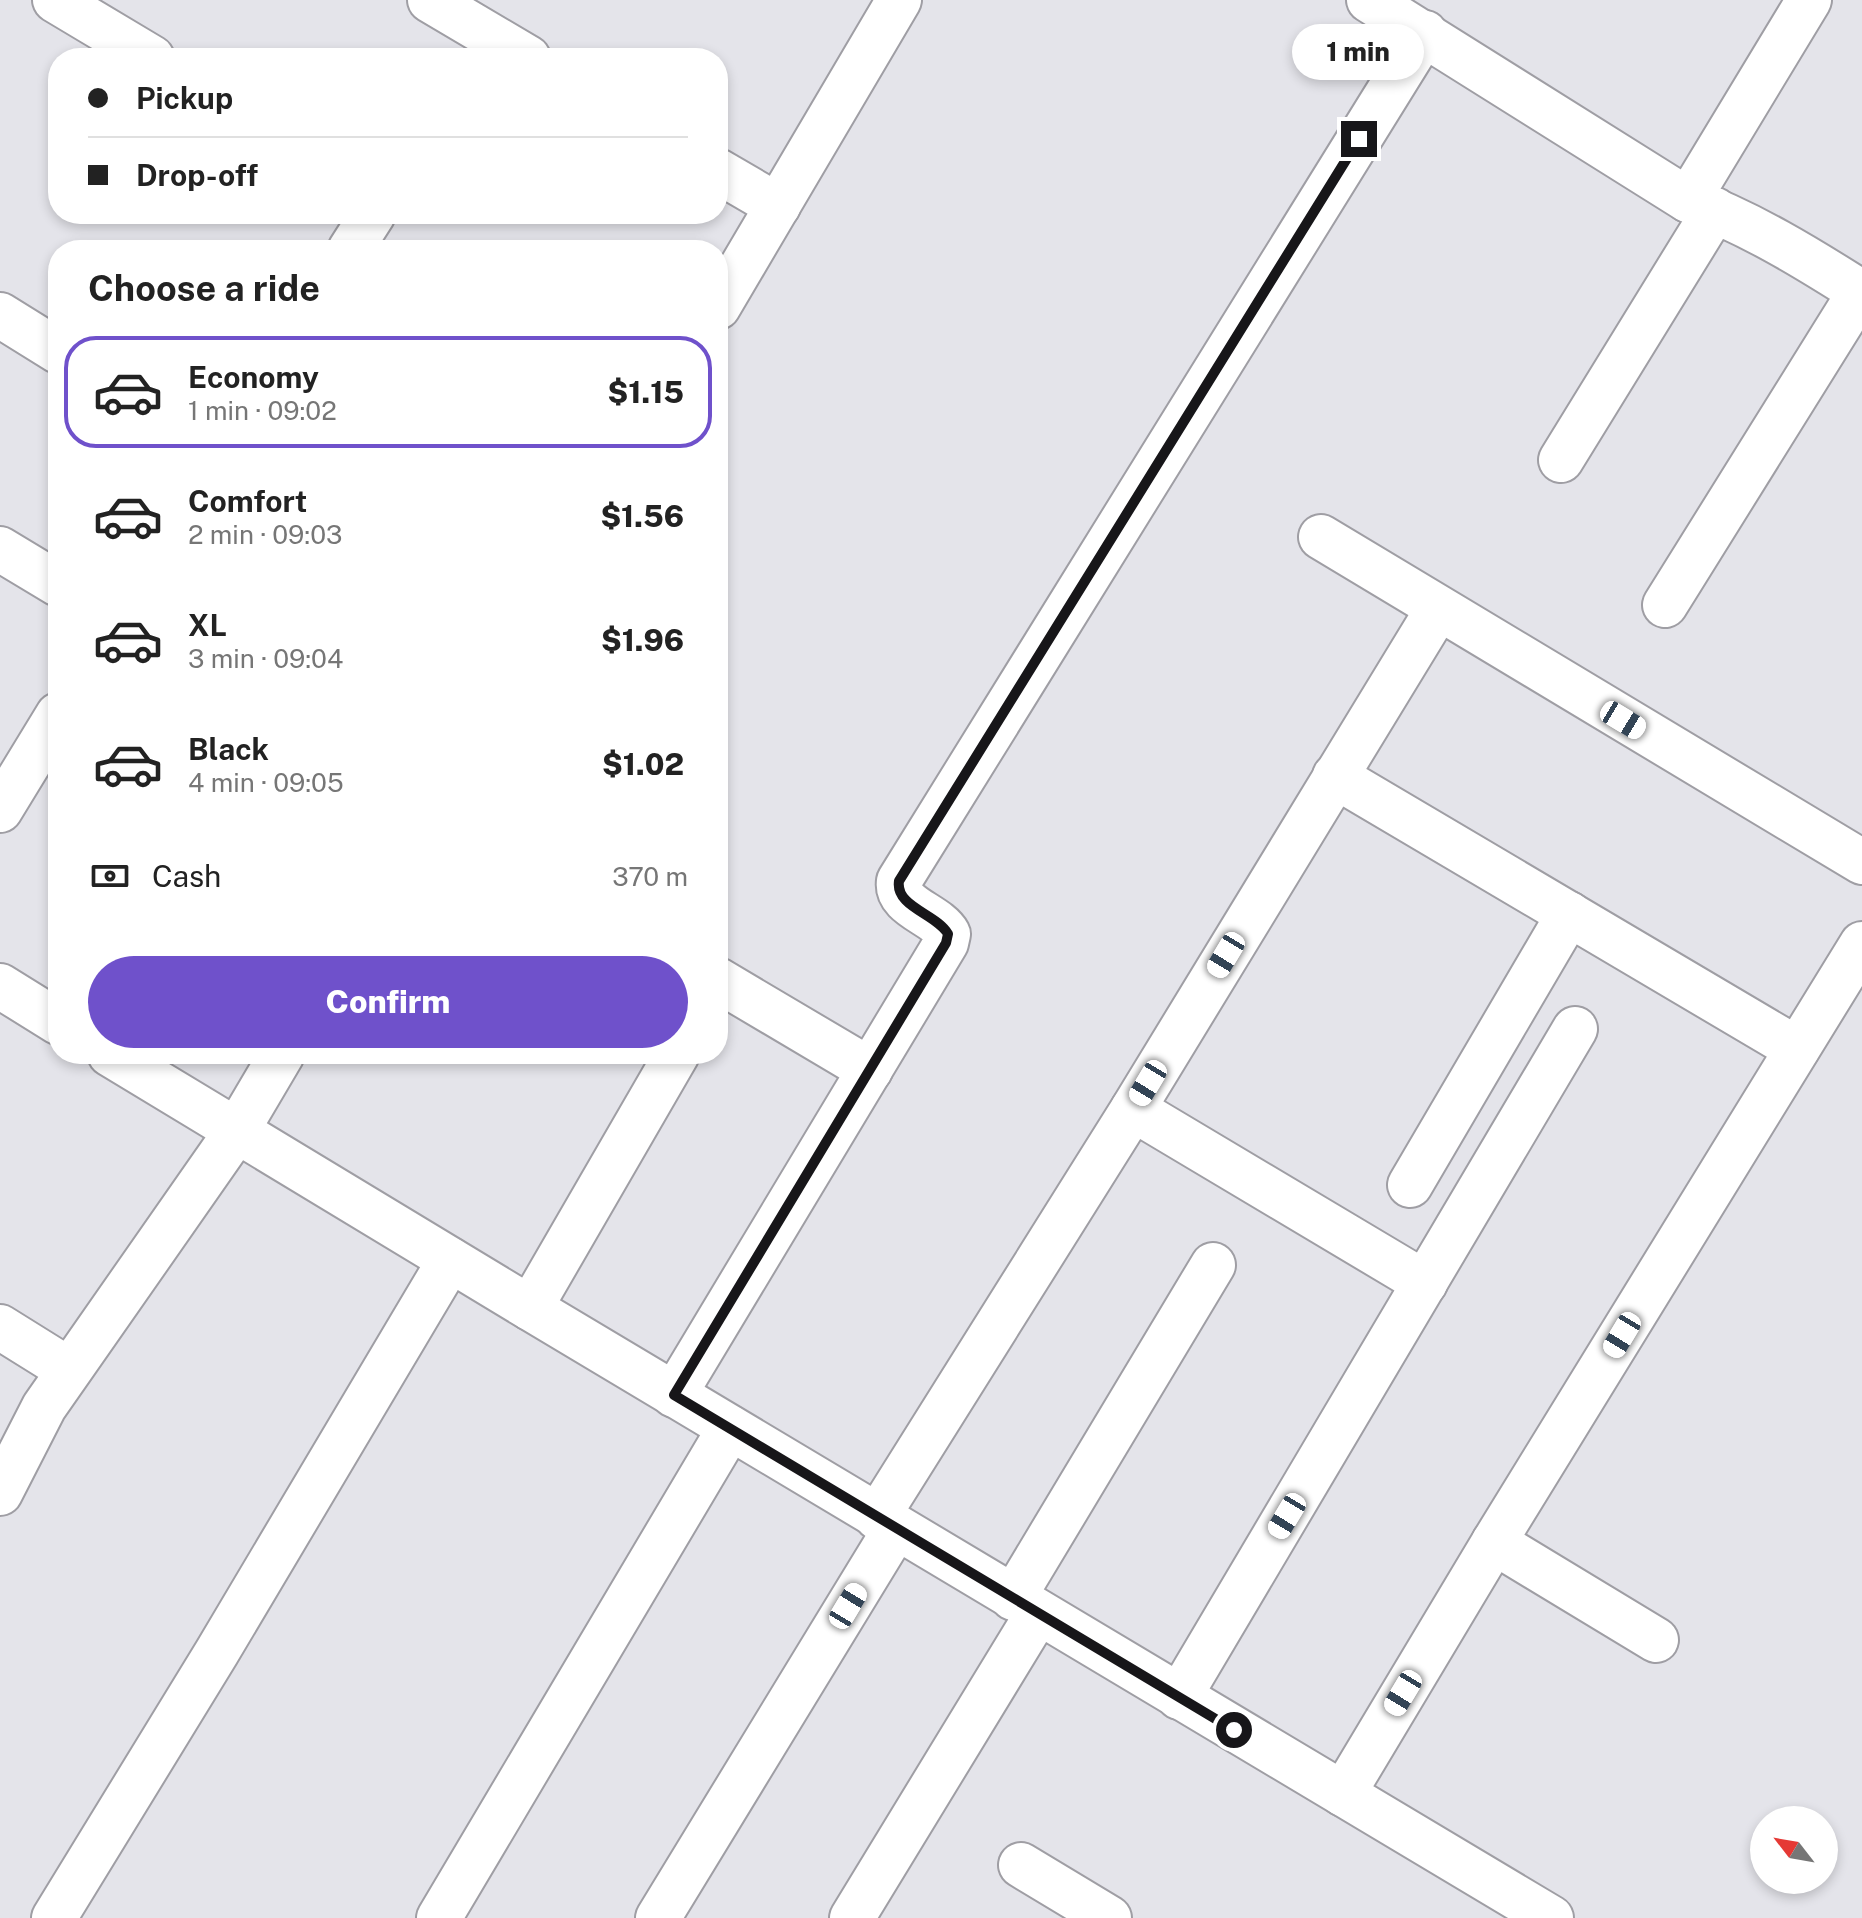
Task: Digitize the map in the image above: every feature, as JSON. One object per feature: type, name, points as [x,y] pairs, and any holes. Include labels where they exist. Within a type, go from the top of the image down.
[{"type":"street","points":[[55,0],[135,48]]},
{"type":"street","points":[[430,0],[479,46]]},
{"type":"street","points":[[728,290],[899,0]]},
{"type":"street","points":[[1369,0],[1702,205],[1811,261],[1861,292],[1665,605]]},
{"type":"street","points":[[1561,460],[1702,205],[1809,0]]},
{"type":"street","points":[[674,1395],[946,943],[948,934],[943,925],[902,898],[898,890],[899,881],[1425,33]]},
{"type":"street","points":[[728,177],[778,206]]},
{"type":"street","points":[[0,315],[48,345]]},
{"type":"street","points":[[1321,537],[1862,862]]},
{"type":"street","points":[[0,549],[48,578]]},
{"type":"street","points":[[658,1918],[887,1522],[1133,1109],[1438,609]]},
{"type":"street","points":[[0,810],[48,731]]},
{"type":"street","points":[[1335,776],[1797,1049]]},
{"type":"street","points":[[1410,1185],[1569,914]]},
{"type":"street","points":[[1343,1794],[1494,1542],[1862,944]]},
{"type":"street","points":[[0,986],[48,1016]]},
{"type":"street","points":[[728,987],[870,1070]]},
{"type":"street","points":[[1179,1697],[1575,1029]]},
{"type":"street","points":[[126,1064],[1549,1917]]},
{"type":"street","points":[[0,1493],[44,1407],[236,1132],[276,1064]]},
{"type":"street","points":[[530,1308],[671,1064]]},
{"type":"street","points":[[1133,1109],[1425,1283]]},
{"type":"street","points":[[54,1918],[450,1260]]},
{"type":"street","points":[[852,1918],[1213,1265]]},
{"type":"street","points":[[0,1327],[69,1370]]},
{"type":"street","points":[[439,1918],[730,1428]]},
{"type":"street","points":[[1494,1542],[1656,1640]]},
{"type":"street","points":[[1021,1865],[1109,1918]]},
{"type":"route","points":[[1234,1730],[674,1395],[946,943],[948,934],[943,925],[902,898],[898,890],[899,881],[1359,139]]}]
